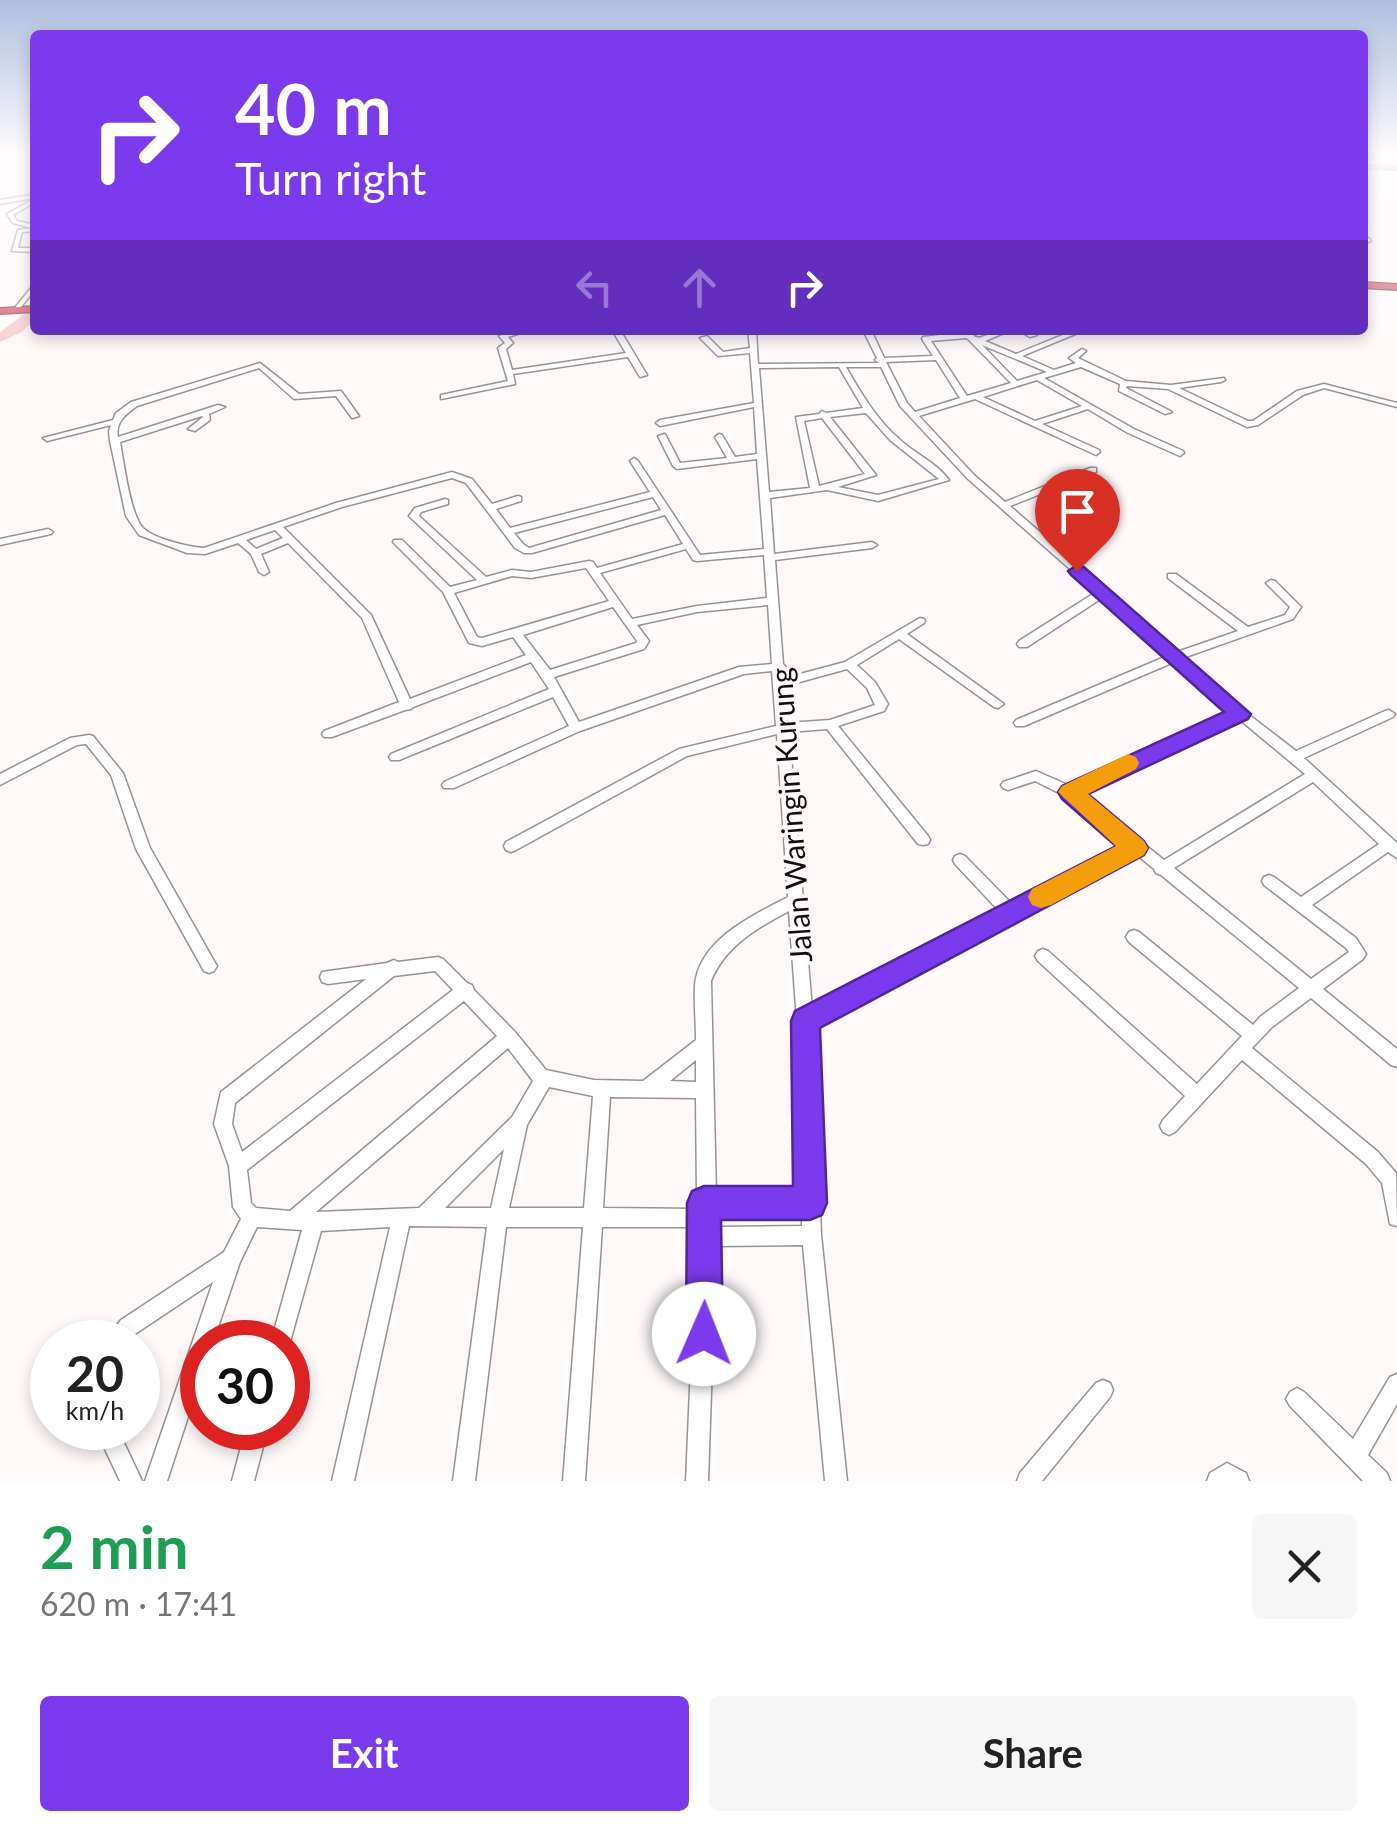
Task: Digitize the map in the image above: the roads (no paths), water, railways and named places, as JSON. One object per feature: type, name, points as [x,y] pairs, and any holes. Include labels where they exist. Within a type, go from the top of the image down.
[{"type":"highway","points":[[1368,286],[1397,286]]},
{"type":"highway","points":[[0,311],[30,309]]},
{"type":"street","points":[[30,229],[20,231],[14,251],[30,250]]},
{"type":"street","points":[[17,310],[30,293]]},
{"type":"street","points":[[444,396],[512,382],[502,348],[509,343],[503,336],[507,335]]},
{"type":"street","points":[[619,335],[643,374]]},
{"type":"street","name":"Jalan Waringin Kurung","points":[[753,335],[805,1021],[812,1235],[836,1481]]},
{"type":"street","points":[[869,335],[880,362],[913,416],[1002,506],[1240,714],[1295,757],[1393,848],[1300,905]]},
{"type":"street","points":[[923,335],[970,397],[1096,452]]},
{"type":"street","points":[[981,340],[994,335]]},
{"type":"street","points":[[1014,357],[1069,335]]},
{"type":"street","points":[[926,339],[968,336],[1055,373]]},
{"type":"street","points":[[968,336],[1016,384]]},
{"type":"street","points":[[704,338],[723,354],[755,358],[840,364],[937,358]]},
{"type":"street","points":[[1082,351],[1073,358],[1124,383],[1170,387],[1220,380]]},
{"type":"street","points":[[511,372],[632,354]]},
{"type":"street","points":[[827,487],[878,498],[944,480],[894,444],[866,410],[840,364]]},
{"type":"street","points":[[913,416],[1082,364]]},
{"type":"street","points":[[47,438],[113,422],[125,408],[148,398],[260,366],[297,398],[338,393],[355,416]]},
{"type":"street","points":[[1040,378],[1087,407],[1180,453]]},
{"type":"street","points":[[1124,383],[1122,390],[1168,412]]},
{"type":"street","points":[[1170,387],[1247,424],[1255,424],[1300,393],[1324,386],[1397,406]]},
{"type":"street","points":[[712,400],[719,412]]},
{"type":"street","points":[[660,423],[759,404]]},
{"type":"street","points":[[114,441],[221,407]]},
{"type":"street","points":[[1034,424],[1087,407]]},
{"type":"street","points":[[814,490],[800,419],[866,410]]},
{"type":"street","points":[[192,429],[207,418],[204,412]]},
{"type":"street","points":[[767,496],[814,490],[872,473],[822,414]]},
{"type":"street","points":[[113,422],[131,516],[142,533],[162,544],[196,552],[446,476],[469,481],[519,546],[530,551],[666,512]]},
{"type":"street","points":[[662,436],[685,479]]},
{"type":"street","points":[[719,437],[732,459]]},
{"type":"street","points":[[677,466],[763,456]]},
{"type":"street","points":[[634,461],[686,546],[703,559],[872,545]]},
{"type":"street","points":[[1002,506],[1093,470]]},
{"type":"street","points":[[508,532],[654,494]]},
{"type":"street","points":[[490,508],[518,499]]},
{"type":"street","points":[[445,502],[418,510],[414,516],[484,581]]},
{"type":"street","points":[[276,526],[367,617],[407,706]]},
{"type":"street","points":[[0,542],[48,532]]},
{"type":"street","points":[[255,553],[290,539]]},
{"type":"street","points":[[240,540],[255,553],[264,572]]},
{"type":"street","points":[[398,542],[448,592],[473,640],[482,642],[516,634],[615,603]]},
{"type":"street","points":[[596,572],[686,546]]},
{"type":"street","points":[[448,592],[484,581],[584,564],[596,572],[615,603],[633,622],[642,641],[640,646],[547,675]]},
{"type":"street","points":[[1172,576],[1246,631]]},
{"type":"street","points":[[1020,722],[1177,656],[1296,612],[1292,600],[1270,583]]},
{"type":"street","points":[[1023,644],[1102,593]]},
{"type":"street","points":[[633,622],[697,609],[773,601]]},
{"type":"street","points":[[449,785],[576,728],[744,670],[780,675],[848,665],[920,620]]},
{"type":"street","points":[[516,634],[547,675],[576,728]]},
{"type":"street","points":[[900,635],[998,704]]},
{"type":"street","points":[[328,734],[532,656]]},
{"type":"street","points":[[511,846],[682,752],[785,728],[830,724],[867,713],[882,704],[871,685],[848,665]]},
{"type":"street","points":[[395,757],[555,691]]},
{"type":"street","points":[[1070,792],[1119,766],[1240,714]]},
{"type":"street","points":[[1295,757],[1389,714]]},
{"type":"street","points":[[830,724],[923,840]]},
{"type":"street","points":[[0,780],[74,741],[88,739],[118,774],[143,849],[210,966]]},
{"type":"street","points":[[1161,869],[1314,775]]},
{"type":"street","points":[[1008,785],[1036,776],[1070,792],[1397,1059]]},
{"type":"street","points":[[805,1021],[1136,848]]},
{"type":"street","points":[[960,860],[1010,913]]},
{"type":"street","points":[[1169,1126],[1248,1043],[1310,986],[1358,952],[1269,881]]},
{"type":"street","points":[[698,1481],[705,1220],[703,980],[710,960],[752,924],[796,900]]},
{"type":"street","points":[[1134,937],[1372,1158],[1390,1179],[1397,1217]]},
{"type":"street","points":[[1043,956],[1196,1095]]},
{"type":"street","points":[[328,977],[394,966],[438,964],[544,1078],[602,1089],[703,1090]]},
{"type":"street","points":[[394,966],[227,1098],[223,1124],[238,1166],[242,1207],[252,1217],[314,1222],[412,1218],[705,1220],[812,1235]]},
{"type":"street","points":[[238,1166],[466,990]]},
{"type":"street","points":[[292,1220],[509,1037]]},
{"type":"street","points":[[646,1090],[702,1044]]},
{"type":"street","points":[[464,1481],[498,1218],[519,1122],[544,1078]]},
{"type":"street","points":[[574,1481],[602,1089]]},
{"type":"street","points":[[343,1481],[412,1218],[519,1122]]},
{"type":"street","points":[[705,1220],[810,1203]]},
{"type":"street","points":[[156,1481],[231,1259],[252,1217]]},
{"type":"street","points":[[287,1320],[314,1222]]},
{"type":"street","points":[[139,1320],[231,1259]]},
{"type":"street","points":[[1355,1456],[1397,1384]]},
{"type":"street","points":[[1028,1481],[1103,1390]]},
{"type":"street","points":[[1297,1399],[1379,1481]]},
{"type":"street","points":[[116,1450],[131,1481]]},
{"type":"street","points":[[243,1481],[252,1450]]},
{"type":"street","points":[[1218,1481],[1227,1474],[1238,1481]]},
{"type":"waterway","points":[[0,338],[17,329],[30,315]]}]
